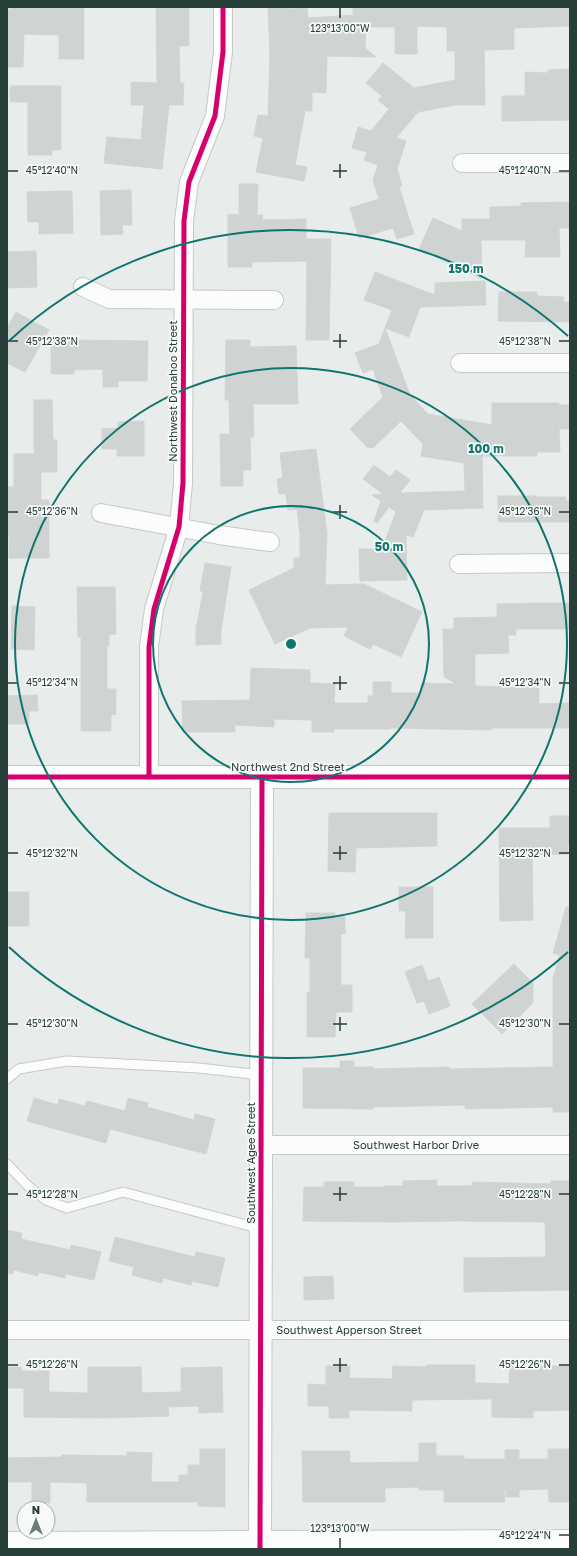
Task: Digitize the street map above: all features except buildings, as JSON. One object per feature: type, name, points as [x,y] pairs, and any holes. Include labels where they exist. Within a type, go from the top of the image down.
[{"type":"street","name":"Northwest Donahoo Street","points":[[150,777],[150,647],[154,609],[179,527],[183,483],[184,221],[189,182],[215,116],[224,52],[223,7]]},
{"type":"street","points":[[462,163],[570,163]]},
{"type":"street","points":[[83,287],[109,299],[274,300]]},
{"type":"street","points":[[460,363],[570,363]]},
{"type":"street","points":[[101,513],[219,535],[270,542]]},
{"type":"street","points":[[459,564],[570,563]]},
{"type":"street","name":"Northwest 2nd Street","points":[[7,777],[570,777]]},
{"type":"street","name":"Southwest Agee Street","points":[[260,1545],[262,777]]},
{"type":"street","name":"Southwest Harbor Drive","points":[[261,1145],[570,1145]]},
{"type":"street","name":"Southwest Apperson Street","points":[[7,1330],[570,1330]]},
{"type":"street","points":[[7,1541],[260,1545],[570,1540]]},
{"type":"lane","points":[[7,1079],[19,1069],[68,1061],[199,1068],[262,1075]]},
{"type":"lane","points":[[7,1164],[27,1185],[46,1200],[68,1208],[123,1192],[261,1229]]},
{"type":"cycle path","points":[[149,777],[149,647],[154,609],[179,527],[183,483],[184,221],[189,182],[215,116],[223,52],[223,7]]},
{"type":"cycle path","points":[[7,777],[570,777]]},
{"type":"cycle path","points":[[260,1549],[262,777]]}]
